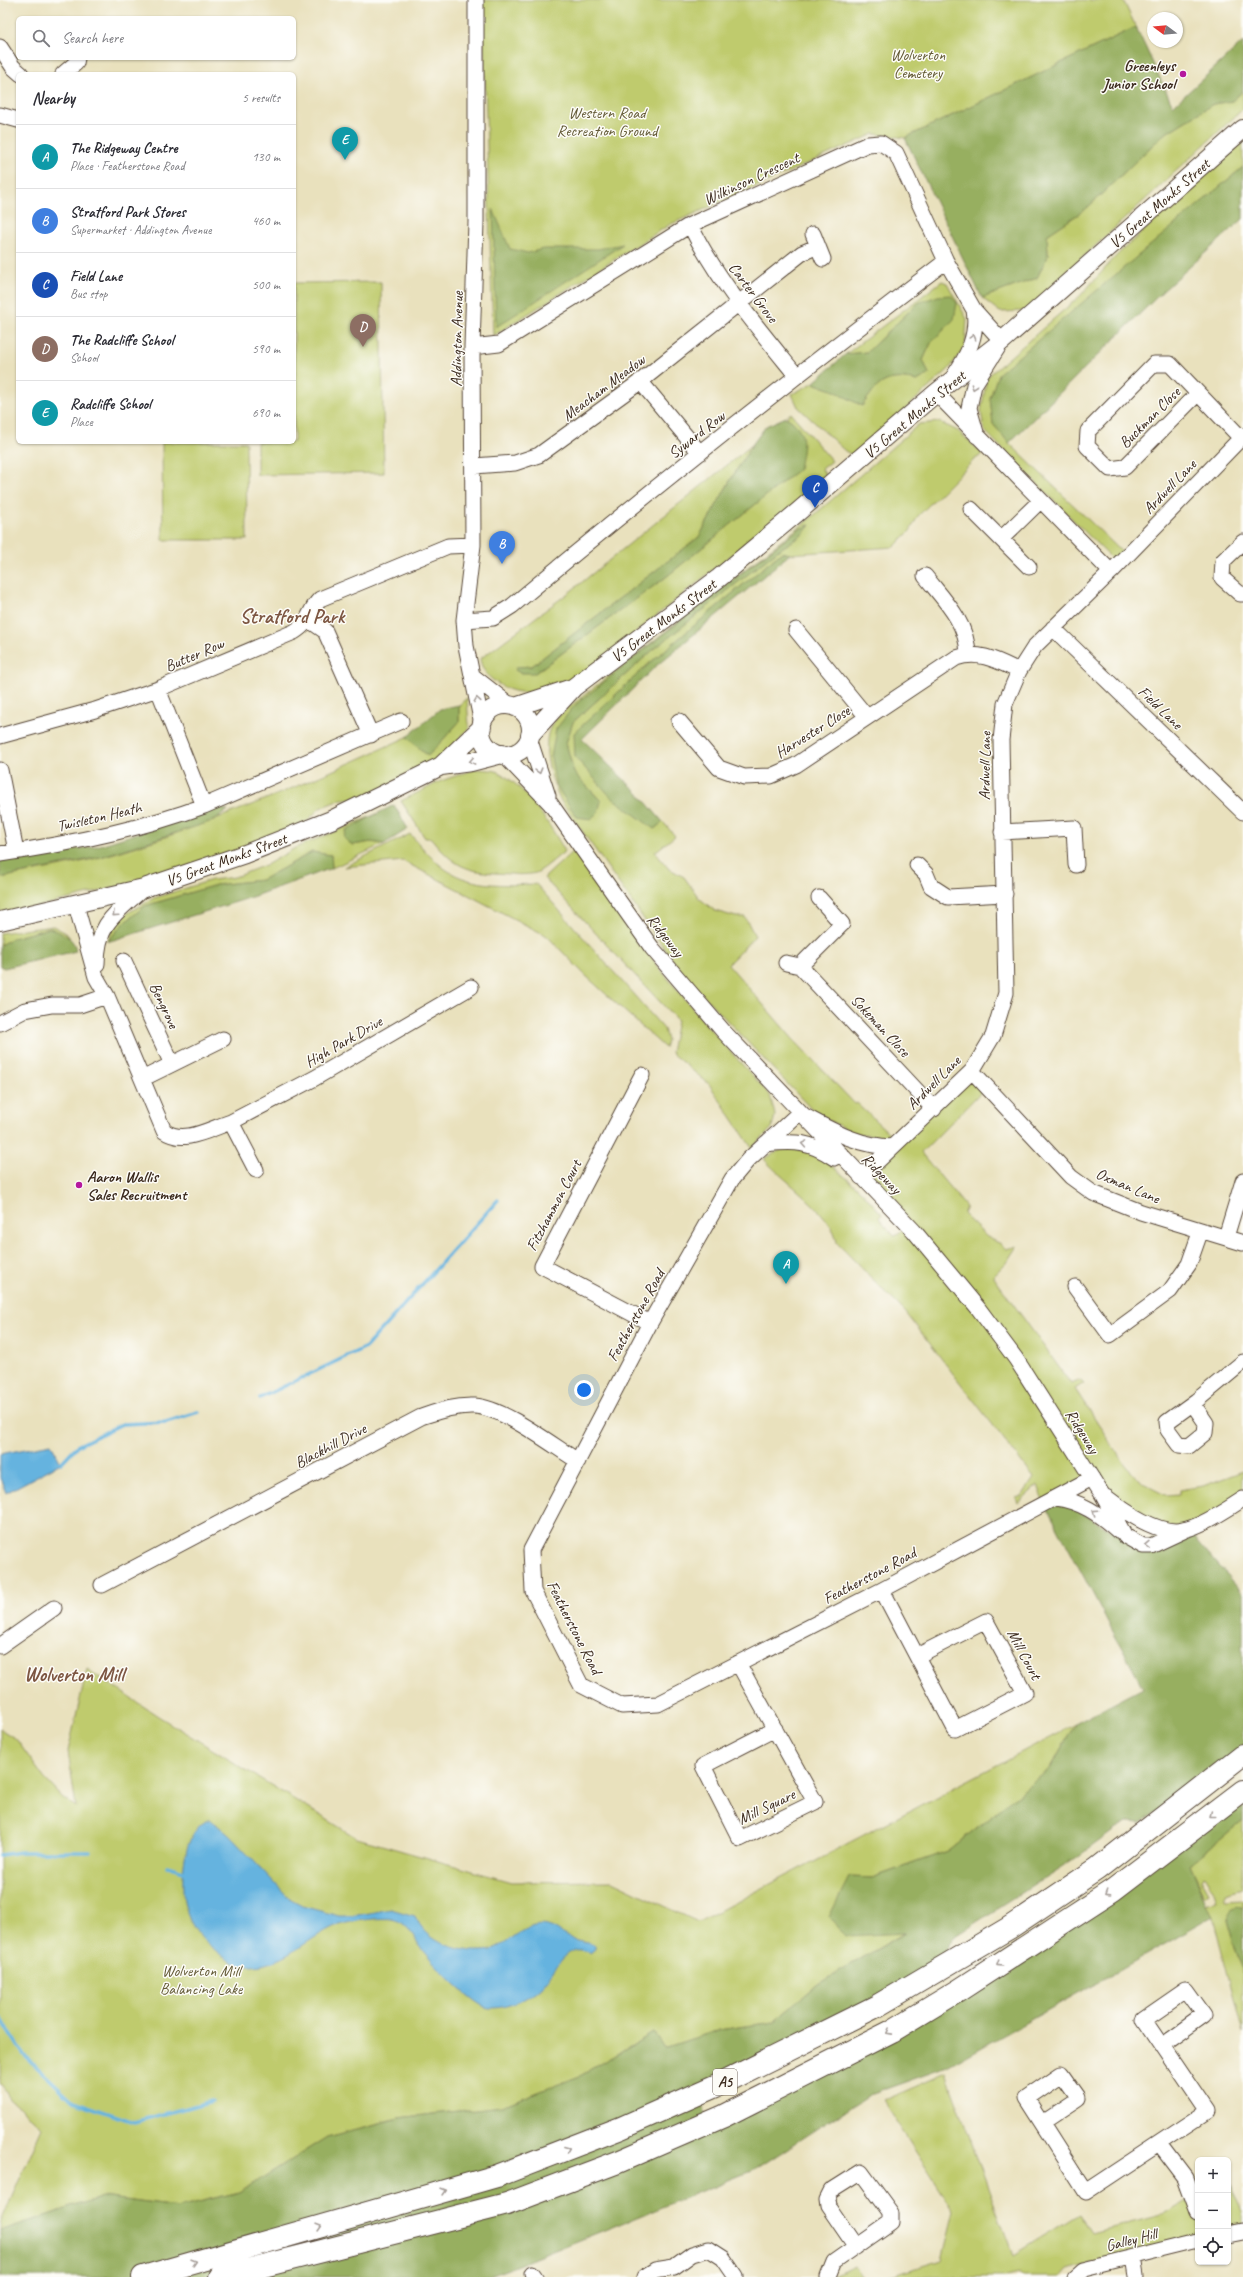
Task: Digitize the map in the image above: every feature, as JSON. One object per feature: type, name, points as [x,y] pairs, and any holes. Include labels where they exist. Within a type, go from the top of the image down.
[{"type":"highway","name":"A5","points":[[143,2277],[497,2176],[621,2128],[718,2085],[877,2006],[1009,1928],[1097,1869],[1243,1755]]},
{"type":"highway","name":"A5","points":[[220,2277],[507,2204],[618,2162],[724,2116],[892,2031],[958,1990],[1113,1890],[1243,1791]]},
{"type":"street","name":"Addington Avenue","points":[[476,0],[476,222],[472,347],[474,466],[473,545],[464,620],[466,646],[474,677],[482,725]]},
{"type":"street","points":[[0,47],[13,67],[19,72]]},
{"type":"street","points":[[66,72],[76,64],[77,60]]},
{"type":"street","points":[[0,115],[16,119]]},
{"type":"street","name":"V5 Great Monks Street","points":[[530,737],[574,687],[719,578],[942,388],[1002,342],[1243,129]]},
{"type":"street","name":"Wilkinson Crescent","points":[[472,347],[499,344],[690,225],[868,144],[881,143],[896,153],[946,262],[974,310],[1002,342]]},
{"type":"street","name":"Carter Grove","points":[[690,225],[704,254],[738,303],[796,375]]},
{"type":"street","name":"Meacham Meadow","points":[[474,466],[515,463],[539,455],[571,433],[722,318],[738,303],[802,252],[818,247]]},
{"type":"street","name":"Syward Row","points":[[464,620],[493,618],[512,606],[796,375],[946,262]]},
{"type":"street","name":"Wilkinson Crescent","points":[[942,388],[966,359],[976,324],[974,310]]},
{"type":"street","points":[[977,436],[970,408],[974,385],[1002,342]]},
{"type":"street","name":"Buckman Close","points":[[1197,394],[1125,467],[1110,469],[1087,446],[1088,431],[1154,364],[1170,364],[1197,394],[1242,437]]},
{"type":"street","points":[[640,381],[700,453]]},
{"type":"street","points":[[942,388],[977,436],[1111,572]]},
{"type":"street","name":"Ardwell Lane","points":[[862,1177],[972,1071],[993,1036],[1006,993],[1005,894],[1000,740],[1005,704],[1019,671],[1035,646],[1111,572],[1242,437]]},
{"type":"street","points":[[1001,538],[1040,501]]},
{"type":"street","points":[[971,509],[1029,567]]},
{"type":"street","points":[[1243,542],[1223,561],[1222,578],[1240,594],[1243,594]]},
{"type":"street","name":"Butter Row","points":[[0,736],[95,710],[158,689],[294,632],[309,620],[316,603],[320,599],[448,546],[473,545]]},
{"type":"street","points":[[925,576],[961,622],[967,639],[968,654],[990,657],[1019,671]]},
{"type":"street","points":[[309,620],[325,631],[371,735]]},
{"type":"street","name":"Field Lane","points":[[1053,628],[1243,812]]},
{"type":"street","name":"Harvester Close","points":[[796,630],[868,717]]},
{"type":"street","name":"Harvester Close","points":[[679,721],[719,768],[744,777],[771,776],[796,765],[956,658],[968,654]]},
{"type":"street","points":[[474,677],[526,715],[531,728],[530,737],[520,751],[503,755],[495,752],[484,742],[482,725],[485,717],[497,707],[513,706]]},
{"type":"street","name":"V5 Great Monks Street","points":[[513,706],[574,687]]},
{"type":"street","points":[[158,689],[204,806]]},
{"type":"street","name":"Twisleton Heath","points":[[0,854],[77,840],[172,818],[204,806],[401,721]]},
{"type":"street","name":"V5 Great Monks Street","points":[[0,921],[76,905],[144,888],[245,854],[331,820],[441,766],[482,725]]},
{"type":"street","name":"Ridgeway","points":[[530,737],[550,803]]},
{"type":"street","name":"V5 Great Monks Street","points":[[441,766],[471,762],[503,755]]},
{"type":"street","name":"Ridgeway","points":[[503,755],[550,803],[571,835],[652,948],[724,1032],[799,1113],[914,1231],[978,1308],[1016,1360],[1102,1494],[1125,1536]]},
{"type":"street","points":[[0,770],[16,852]]},
{"type":"street","points":[[1002,832],[1074,821],[1076,865]]},
{"type":"street","points":[[918,866],[926,874],[931,886],[948,897],[1005,894]]},
{"type":"street","points":[[96,977],[97,945],[107,920],[144,888]]},
{"type":"street","name":"Sokeman Close","points":[[819,898],[842,924],[793,964],[934,1109]]},
{"type":"street","name":"High Park Drive","points":[[76,905],[96,977],[107,996],[164,1131],[171,1136],[183,1138],[231,1122],[315,1078],[471,987]]},
{"type":"street","name":"Bengrove","points":[[124,961],[172,1064]]},
{"type":"street","points":[[0,1023],[25,1010],[52,1004],[80,1005],[107,996]]},
{"type":"street","points":[[142,1079],[223,1039]]},
{"type":"street","name":"Oxman Lane","points":[[972,1071],[1071,1177],[1093,1193],[1140,1212],[1243,1243]]},
{"type":"street","name":"Fitzhammon Court","points":[[642,1075],[542,1266],[650,1323]]},
{"type":"street","points":[[799,1113],[843,1136],[872,1146],[892,1147]]},
{"type":"street","name":"Featherstone Road","points":[[799,1113],[765,1144],[732,1179],[650,1323],[531,1550],[533,1591],[581,1685],[622,1706],[658,1704],[882,1590],[1092,1478]]},
{"type":"street","points":[[231,1122],[256,1170]]},
{"type":"street","points":[[765,1144],[792,1141],[819,1147],[862,1177]]},
{"type":"street","points":[[1226,1237],[1243,1181]]},
{"type":"street","points":[[1075,1287],[1110,1335],[1170,1291],[1189,1264],[1201,1230]]},
{"type":"street","points":[[1193,1404],[1243,1362]]},
{"type":"street","name":"Blackhill Drive","points":[[102,1585],[421,1417],[443,1410],[459,1406],[476,1406],[497,1411],[578,1461]]},
{"type":"street","points":[[1102,1494],[1128,1513],[1148,1523],[1169,1530],[1183,1531]]},
{"type":"street","points":[[1055,1498],[1088,1507],[1125,1536],[1144,1546],[1151,1546],[1183,1531],[1227,1510],[1243,1499]]},
{"type":"street","name":"Mill Court","points":[[882,1590],[955,1729],[1025,1693],[986,1621],[917,1656]]},
{"type":"street","points":[[0,1646],[54,1608]]},
{"type":"street","name":"Mill Square","points":[[738,1663],[815,1802],[740,1839],[702,1766],[774,1729]]},
{"type":"street","points":[[1042,2122],[1086,2192],[1160,2145],[1207,2112],[1162,2044]]},
{"type":"street","points":[[1160,2145],[1185,2178],[1195,2205]]},
{"type":"street","points":[[828,2277],[834,2262],[856,2247],[891,2222],[891,2213],[861,2172],[831,2191],[827,2199],[828,2206],[856,2247]]},
{"type":"street","points":[[1231,2234],[1243,2232]]},
{"type":"street","name":"Galley Hill","points":[[1075,2277],[1084,2269],[1195,2242]]},
{"type":"street","points":[[644,2277],[655,2270],[674,2267],[692,2254],[708,2249],[723,2258],[736,2277]]},
{"type":"street","points":[[1131,2258],[1134,2277]]},
{"type":"green space","name":"Western Road Recreation Ground","points":[[478,0],[1123,0],[1136,27],[905,138],[874,134],[669,225],[493,336],[483,17]]},
{"type":"green space","points":[[1136,27],[1173,106],[1243,42],[1243,91],[1232,101],[1213,104],[1163,135],[1086,209],[1047,235],[1048,255],[1037,278],[982,298],[905,138]]},
{"type":"green space","points":[[1243,91],[1243,109],[1025,311],[1000,312],[982,298],[1037,278],[1048,255],[1047,235],[1086,209],[1163,135],[1213,104],[1232,101]]},
{"type":"green space","points":[[1243,141],[1243,167],[998,375],[990,398],[993,424],[1009,443],[1122,552],[1114,561],[984,430],[981,411],[987,377],[1080,296],[1118,254]]},
{"type":"green space","points":[[1243,167],[1243,219],[1164,290],[1009,443],[993,424],[990,398],[998,374]]},
{"type":"green space","points":[[493,209],[510,249],[528,253],[543,249],[598,249],[623,244],[496,327]]},
{"type":"green space","points":[[942,281],[947,283],[967,319],[965,347],[949,369],[854,456],[845,451],[798,407],[792,394],[813,383],[835,391],[862,406],[873,391],[884,382],[898,379],[917,381],[929,374],[923,360],[931,343],[954,319],[918,303],[867,352],[846,354]]},
{"type":"green space","points":[[381,282],[384,473],[257,475],[257,444],[296,444],[296,283]]},
{"type":"green space","points":[[951,295],[957,303],[954,319],[931,343],[923,360],[929,374],[917,381],[898,379],[884,382],[873,391],[862,406],[835,391],[813,383],[846,354],[867,352],[918,303],[938,296]]},
{"type":"green space","points":[[791,413],[832,461],[822,469],[827,478],[594,666],[583,673],[559,685],[546,690],[534,692],[521,692],[509,689],[497,683],[488,676],[482,667],[480,659],[571,591],[752,445],[731,479],[699,537],[532,666],[518,667],[535,673],[666,577],[799,469],[794,423],[786,417]]},
{"type":"green space","points":[[786,417],[798,428],[803,440],[799,469],[666,577],[535,673],[520,673],[515,670],[517,667],[532,666],[699,537],[731,479],[752,445],[766,426]]},
{"type":"green space","points":[[939,422],[958,431],[983,454],[974,460],[918,516],[910,531],[894,547],[790,554],[782,552],[652,661],[575,733],[654,829],[663,822],[675,836],[655,852],[668,868],[684,877],[699,898],[715,911],[736,917],[745,917],[755,936],[728,964],[792,1038],[855,1104],[857,1103],[894,1138],[854,1133],[816,1114],[681,972],[561,801],[548,764],[547,744],[551,726],[565,710],[813,516],[919,424]],"holes":[[[809,525],[802,535],[777,551],[653,650],[573,722],[566,743],[574,773],[601,801],[551,758],[574,706],[700,605],[799,529]]]},
{"type":"green space","points":[[162,444],[246,444],[247,540],[163,540]]},
{"type":"green space","points":[[810,525],[802,535],[777,551],[653,650],[573,722],[566,743],[574,773],[601,801],[598,812],[591,819],[577,817],[556,786],[551,758],[556,729],[574,706],[700,605],[799,529]]},
{"type":"green space","points":[[782,552],[790,554],[655,667],[582,739],[638,793],[663,822],[654,829],[611,797],[575,757],[574,733],[652,661]]},
{"type":"green space","points":[[467,698],[469,728],[440,761],[371,798],[342,799],[320,808],[297,831],[210,864],[0,916],[0,878],[101,857],[179,832],[256,803],[407,737],[428,756],[459,722],[459,705]]},
{"type":"green space","points":[[459,705],[459,722],[428,756],[407,737],[440,709]]},
{"type":"green space","points":[[476,769],[496,771],[518,786],[544,818],[565,851],[535,873],[521,875],[485,872],[466,868],[457,863],[440,849],[431,838],[425,838],[401,801],[441,781]]},
{"type":"green space","points":[[394,805],[408,829],[384,844],[371,842],[352,845],[344,838],[346,830]]},
{"type":"green space","points":[[217,808],[228,810],[213,821],[100,857],[0,878],[0,861],[97,846]]},
{"type":"green space","points":[[379,813],[346,830],[353,845],[371,842],[384,844],[332,868],[331,855],[312,852],[262,880],[216,885],[145,906],[123,924],[107,942],[113,928],[128,913],[154,898],[212,880],[235,877],[268,864],[295,848]]},
{"type":"green space","points":[[410,834],[440,865],[462,878],[486,884],[536,884],[664,1029],[667,1040],[665,1048],[585,975],[547,936],[403,861],[344,867]]},
{"type":"green space","points":[[573,851],[660,969],[708,1027],[770,1095],[775,1115],[772,1128],[752,1148],[709,1084],[671,1053],[677,1020],[544,878]]},
{"type":"green space","points":[[312,852],[331,855],[332,868],[246,899],[107,942],[123,924],[145,906],[216,885],[262,880]]},
{"type":"green space","points":[[53,926],[66,933],[70,938],[50,928],[13,938],[0,945],[0,933]]},
{"type":"green space","points":[[50,928],[67,936],[73,942],[76,951],[4,968],[0,966],[0,945],[13,938]]},
{"type":"green space","points":[[972,1071],[986,1087],[921,1153],[966,1207],[963,1214],[987,1237],[1001,1244],[1006,1249],[1017,1246],[1006,1263],[993,1276],[1071,1384],[1081,1380],[1084,1383],[1075,1389],[1121,1459],[1140,1482],[1165,1495],[1179,1494],[1179,1490],[1203,1486],[1243,1471],[1243,1499],[1191,1527],[1158,1527],[1092,1478],[1044,1502],[1037,1486],[1018,1503],[1016,1498],[1022,1496],[1034,1478],[906,1313],[837,1243],[834,1232],[818,1210],[764,1159],[784,1148],[816,1152],[859,1189],[882,1214],[879,1218],[894,1236],[907,1227],[861,1177]]},
{"type":"green space","points":[[1055,1498],[1137,1544],[1191,1527],[1197,1540],[1243,1594],[1243,1755],[1140,1823],[1129,1822],[1116,1829],[1073,1860],[955,1936],[946,1950],[945,1966],[695,2096],[719,2133],[712,2122],[892,2031],[1243,1791],[1243,1820],[1190,1864],[1213,1917],[947,2067],[869,2095],[756,2169],[488,2277],[0,2277],[0,2231],[102,2197],[177,2207],[240,2192],[327,2137],[399,2118],[502,2106],[580,2076],[654,2033],[664,2048],[719,2030],[774,2022],[818,1984],[905,1933],[846,1936],[829,1917],[849,1877],[872,1878],[948,1851],[1051,1768],[1075,1724],[1143,1688],[1044,1502]]},
{"type":"green space","name":"Wolverton Mill Balancing Lake","points":[[87,1669],[158,1716],[357,1838],[511,1882],[612,1881],[698,1922],[1075,1724],[1051,1768],[948,1851],[872,1878],[849,1877],[906,1932],[818,1984],[774,2022],[719,2030],[664,2048],[654,2033],[580,2076],[502,2106],[399,2118],[327,2137],[240,2192],[177,2207],[102,2197],[0,2231],[0,2224],[42,2128],[10,2099],[0,2083],[0,1729],[16,1739],[44,1778],[62,1797],[76,1807],[68,1751]]},
{"type":"green space","points":[[1243,1820],[1243,1889],[1225,1894],[1225,1901],[1243,1900],[1243,1909],[1238,1907],[1227,1919],[1243,1975],[1243,2033],[1213,1917],[1206,1904],[1217,1901],[1214,1892],[1204,1876],[1201,1879],[1209,1893],[1205,1896],[1190,1864]]},
{"type":"green space","points":[[1238,1907],[1243,1909],[1243,1975],[1227,1919],[1232,1909]]},
{"type":"green space","points":[[946,2073],[1013,2255],[1079,2214],[1091,2233],[1165,2214],[1195,2197],[1195,2238],[1067,2269],[1060,2277],[1022,2277],[1019,2273],[1003,2277],[888,2277],[942,2260],[954,2211],[883,2101]]},
{"type":"green space","points":[[1231,2185],[1243,2210],[1243,2225],[1231,2228]]},
{"type":"green space","points":[[855,2266],[863,2277],[832,2277]]},
{"type":"water","points":[[51,1444],[61,1463],[6,1493],[0,1478],[0,1454]]},
{"type":"water","points":[[210,1819],[229,1835],[291,1900],[302,1906],[339,1916],[352,1916],[391,1909],[415,1916],[425,1931],[439,1942],[465,1950],[482,1951],[495,1949],[523,1930],[541,1925],[551,1927],[568,1937],[594,1944],[596,1949],[591,1953],[578,1950],[569,1953],[555,1968],[542,1986],[536,1991],[513,2004],[497,2008],[483,2006],[465,1993],[429,1957],[407,1927],[391,1919],[369,1919],[336,1926],[277,1960],[253,1966],[236,1964],[228,1960],[204,1941],[190,1922],[185,1907],[183,1871],[187,1850],[195,1831]]},
{"type":"waterway","points":[[260,1398],[366,1347],[498,1200]]},
{"type":"waterway","points":[[61,1463],[77,1446],[122,1424],[166,1422],[198,1412]]},
{"type":"waterway","points":[[0,1855],[21,1852],[90,1852]]},
{"type":"waterway","points":[[167,1866],[187,1872]]},
{"type":"waterway","points":[[0,2018],[24,2055],[73,2101],[134,2122],[212,2101]]},
{"type":"place","name":"Greenleys Junior School","points":[[1183,74]]},
{"type":"place","name":"Radcliffe School","points":[[345,160]]},
{"type":"place","name":"The Radcliffe School","points":[[363,347]]},
{"type":"place","name":"Field Lane","points":[[815,508]]},
{"type":"place","name":"Stratford Park Stores","points":[[502,564]]},
{"type":"place","name":"Aaron Wallis Sales Recruitment","points":[[79,1185]]},
{"type":"place","name":"The Ridgeway Centre","points":[[786,1284]]},
{"type":"district","name":"Stratford Park","points":[[292,616]]},
{"type":"district","name":"Wolverton Mill","points":[[74,1674]]},
{"type":"park label","name":"Wolverton Cemetery","points":[[918,63]]}]
